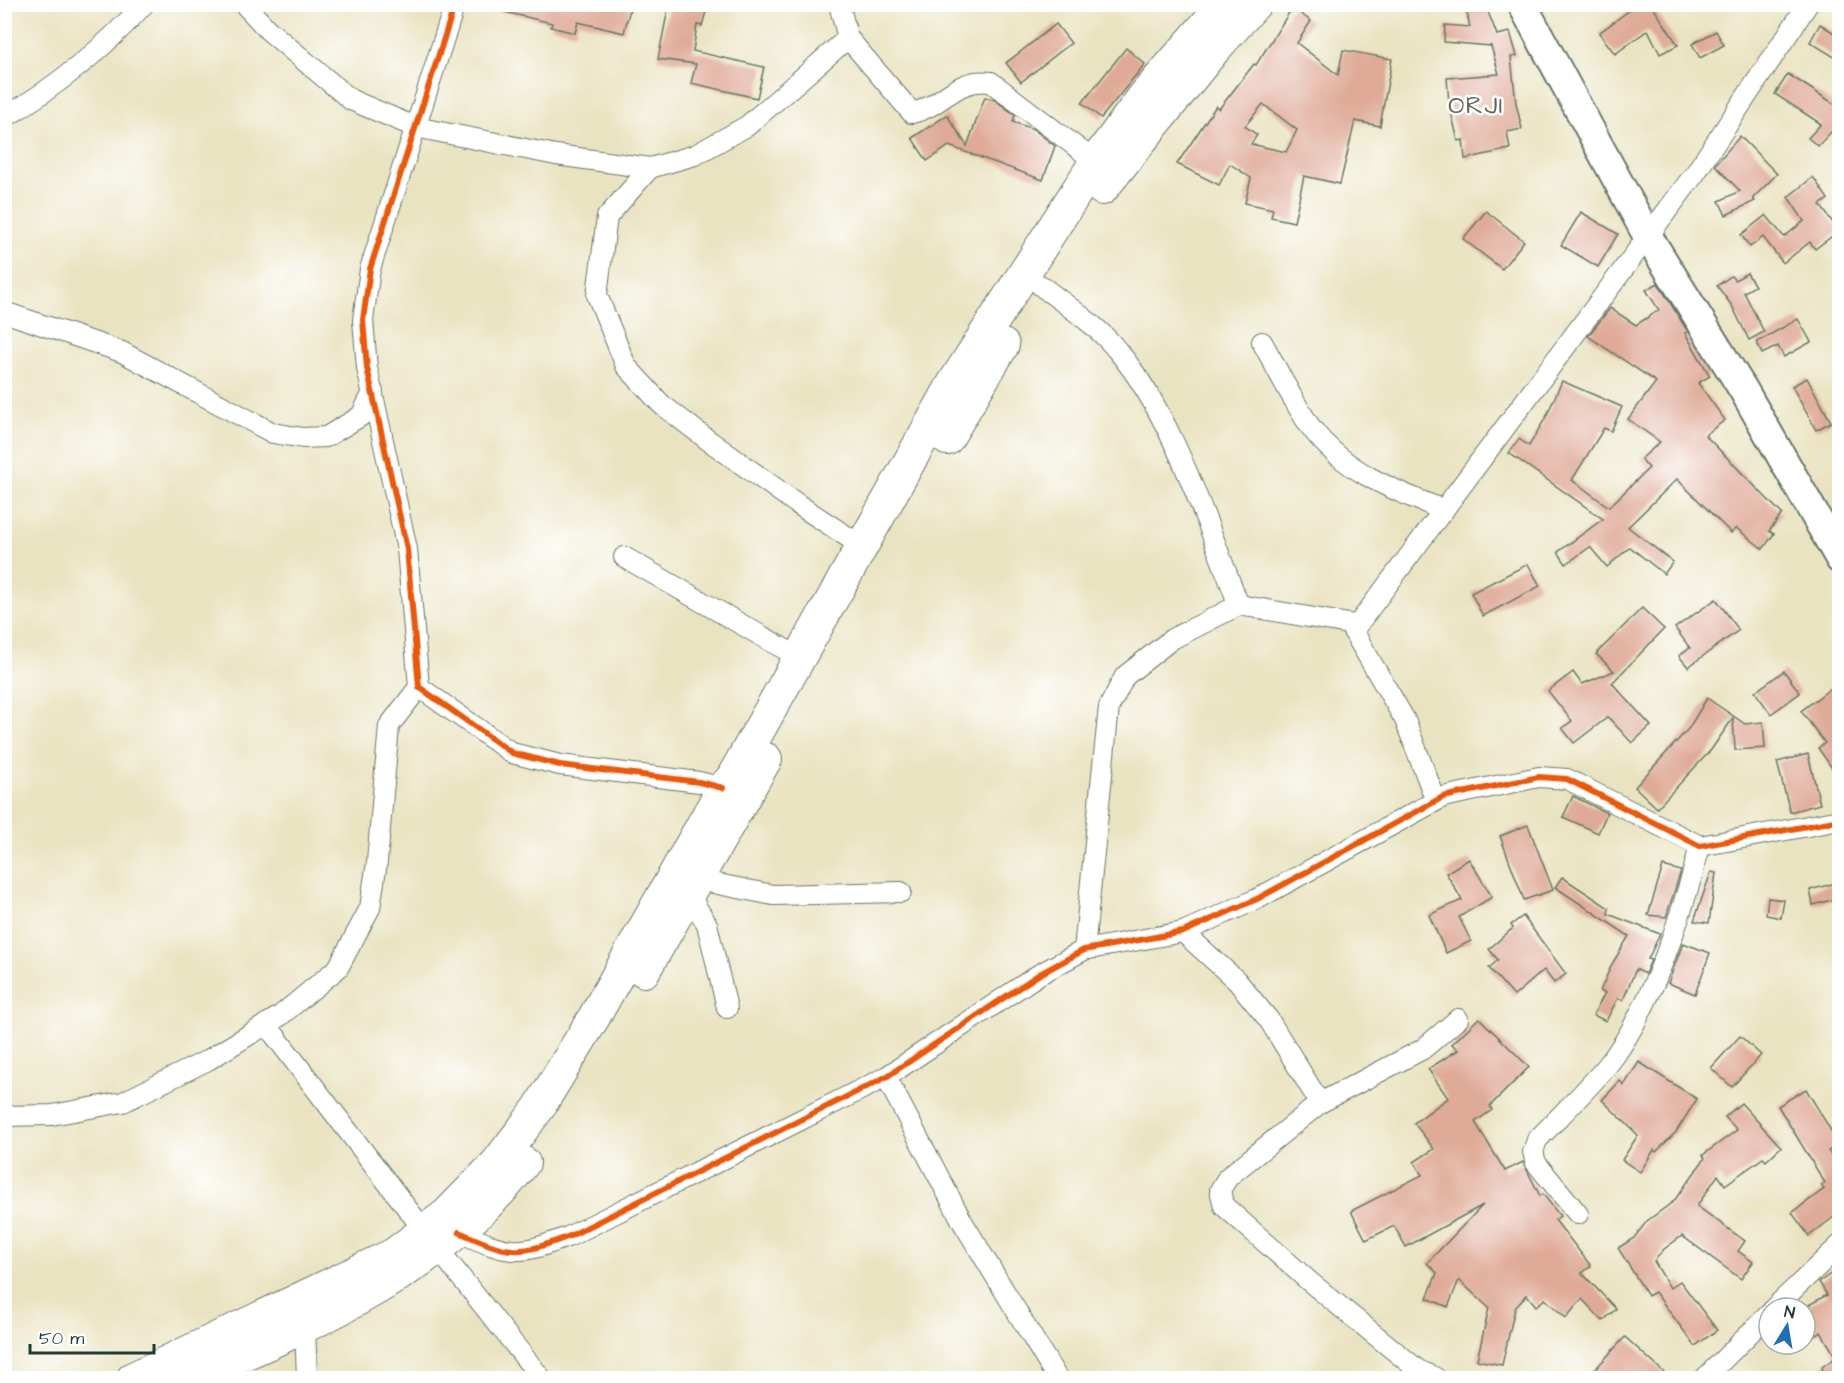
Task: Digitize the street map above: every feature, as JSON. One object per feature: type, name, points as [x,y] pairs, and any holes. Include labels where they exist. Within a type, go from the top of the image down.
[{"type":"main road","points":[[189,1378],[238,1369],[305,1326],[377,1290],[441,1237],[538,1109],[593,1019],[723,788],[732,778],[953,384],[1096,162],[1143,96],[1224,4]]},
{"type":"main road","points":[[133,1378],[327,1288],[394,1254],[441,1237],[476,1218],[514,1176],[549,1130],[693,887],[967,404],[1040,285],[1113,173],[1255,4]]},
{"type":"main road","points":[[1522,4],[1647,235],[1744,391],[1839,559]]},
{"type":"street","points":[[4,118],[51,90],[118,33],[144,4]]},
{"type":"street","points":[[244,4],[268,30],[351,100],[415,127],[556,155],[650,168],[695,155],[747,126],[848,38]]},
{"type":"street","points":[[4,1116],[52,1115],[123,1102],[208,1060],[266,1024],[338,968],[370,908],[377,862],[389,726],[419,687],[407,549],[367,368],[363,320],[370,269],[455,4]]},
{"type":"street","points":[[839,4],[848,38],[912,112],[923,110],[974,79],[991,82],[1096,162]]},
{"type":"street","points":[[1353,631],[1696,172],[1808,4]]},
{"type":"street","points":[[650,168],[606,217],[597,295],[626,366],[662,404],[698,433],[796,504],[863,547]]},
{"type":"street","points":[[1040,285],[1116,348],[1147,391],[1166,427],[1239,605]]},
{"type":"street","points":[[4,312],[122,352],[273,434],[303,438],[326,437],[343,429],[361,416],[373,392]]},
{"type":"street","points":[[1262,342],[1311,427],[1346,463],[1389,489],[1444,510]]},
{"type":"street","points":[[624,557],[800,658]]},
{"type":"street","points":[[1084,950],[1109,707],[1125,676],[1172,639],[1239,605],[1349,624],[1405,720],[1436,801]]},
{"type":"street","points":[[419,687],[512,753],[560,765],[699,782],[723,788]]},
{"type":"street","points":[[441,1237],[499,1250],[532,1250],[570,1236],[886,1077],[1038,975],[1084,950],[1183,932],[1257,898],[1436,801],[1539,777],[1567,778],[1700,846],[1839,820]]},
{"type":"street","points":[[1578,1214],[1536,1163],[1533,1152],[1537,1140],[1608,1065],[1642,1008],[1686,901],[1700,846]]},
{"type":"street","points":[[727,1008],[707,924],[693,887],[773,895],[901,892]]},
{"type":"street","points":[[1183,932],[1237,981],[1269,1020],[1320,1103]]},
{"type":"street","points":[[1436,1378],[1418,1370],[1310,1282],[1224,1206],[1220,1190],[1228,1177],[1320,1103],[1423,1049],[1458,1019]]},
{"type":"street","points":[[266,1024],[441,1237],[541,1378]]},
{"type":"street","points":[[886,1077],[962,1221],[1057,1378]]},
{"type":"street","points":[[1786,1296],[1839,1245]]},
{"type":"street","points":[[305,1326],[307,1378]]},
{"type":"street","points":[[1705,1378],[1757,1326]]},
{"type":"building","points":[[497,4],[631,4],[624,33],[578,22],[575,33],[551,27],[552,23],[496,10]]},
{"type":"building","points":[[669,4],[708,4],[702,26],[697,25],[693,51],[764,67],[757,98],[691,83],[696,64],[658,59]]},
{"type":"building","points":[[1465,4],[1485,4],[1497,35],[1510,32],[1517,56],[1511,57],[1516,103],[1522,129],[1507,132],[1510,149],[1465,159],[1463,140],[1458,141],[1449,103],[1447,78],[1499,74],[1491,46],[1444,42],[1445,25],[1470,27]]},
{"type":"building","points":[[1638,4],[1651,4],[1678,45],[1660,54],[1648,30],[1615,54],[1599,33]]},
{"type":"building","points":[[1292,8],[1311,21],[1297,43],[1338,75],[1343,50],[1392,59],[1380,126],[1355,121],[1340,184],[1304,176],[1294,222],[1271,217],[1273,209],[1245,203],[1251,178],[1230,164],[1219,185],[1177,164],[1216,106],[1219,109],[1254,64],[1256,65]],"holes":[[[1263,104],[1297,130],[1286,152],[1251,144],[1257,135],[1245,126]]]},
{"type":"building","points":[[1056,24],[1071,43],[1021,82],[1006,63]]},
{"type":"building","points":[[1820,24],[1839,36],[1839,60],[1810,42]]},
{"type":"building","points":[[1716,31],[1724,45],[1700,58],[1692,44]]},
{"type":"building","points":[[1126,48],[1145,64],[1101,118],[1082,103]]},
{"type":"building","points":[[1788,74],[1839,107],[1839,135],[1832,131],[1818,146],[1808,138],[1821,124],[1775,94]]},
{"type":"building","points":[[985,97],[995,100],[1015,115],[1013,122],[1033,129],[1055,146],[1043,180],[949,146],[927,161],[912,138],[947,115],[967,146]]},
{"type":"building","points":[[1740,136],[1777,174],[1753,198],[1755,201],[1726,215],[1719,201],[1740,191],[1715,165]]},
{"type":"building","points":[[1813,177],[1828,199],[1820,205],[1839,231],[1815,249],[1810,242],[1783,263],[1763,237],[1750,247],[1741,235],[1766,215],[1784,237],[1804,221],[1788,197]]},
{"type":"building","points":[[1486,211],[1524,241],[1502,269],[1463,239]]},
{"type":"building","points":[[1581,212],[1618,234],[1598,267],[1561,245]]},
{"type":"building","points":[[1747,273],[1755,286],[1744,292],[1764,332],[1749,340],[1732,306],[1717,286],[1731,276],[1735,280]]},
{"type":"building","points":[[1658,283],[1688,332],[1685,333],[1710,376],[1698,383],[1725,420],[1705,435],[1782,514],[1769,531],[1774,534],[1763,549],[1736,528],[1731,533],[1677,479],[1628,527],[1673,562],[1664,574],[1630,547],[1607,567],[1590,547],[1566,564],[1558,552],[1603,519],[1509,453],[1519,439],[1529,446],[1546,417],[1562,381],[1622,407],[1611,431],[1604,428],[1572,480],[1609,507],[1649,468],[1641,459],[1660,442],[1628,419],[1656,382],[1588,336],[1610,308],[1636,325],[1659,310],[1646,290]]},
{"type":"building","points":[[1798,319],[1811,342],[1784,357],[1778,346],[1762,354],[1757,342]]},
{"type":"building","points":[[1807,378],[1831,422],[1816,430],[1792,386]]},
{"type":"building","points":[[1528,564],[1540,586],[1483,616],[1471,593]]},
{"type":"building","points":[[1716,599],[1739,630],[1688,667],[1679,656],[1690,648],[1675,628]]},
{"type":"building","points":[[1642,608],[1664,629],[1612,683],[1651,726],[1632,743],[1608,717],[1574,743],[1562,728],[1572,721],[1548,691],[1573,672],[1582,684],[1614,671],[1596,654]]},
{"type":"building","points":[[1784,671],[1800,693],[1771,714],[1755,692]]},
{"type":"building","points":[[1839,682],[1839,778],[1818,748],[1825,743],[1801,711]]},
{"type":"building","points":[[1707,698],[1745,724],[1763,722],[1765,748],[1735,750],[1733,718],[1711,750],[1657,808],[1635,787],[1689,728]]},
{"type":"building","points":[[1808,754],[1820,804],[1790,812],[1777,762]]},
{"type":"building","points":[[1573,796],[1607,813],[1598,833],[1563,817]]},
{"type":"building","points":[[1528,825],[1553,890],[1524,900],[1500,836]]},
{"type":"building","points":[[1469,859],[1492,897],[1459,917],[1471,941],[1446,953],[1429,915],[1462,900],[1446,873]]},
{"type":"building","points":[[1663,866],[1681,871],[1666,917],[1648,915]]},
{"type":"building","points":[[1711,872],[1716,873],[1709,923],[1694,921]]},
{"type":"building","points":[[1562,877],[1609,908],[1608,914],[1660,934],[1648,959],[1651,960],[1645,974],[1636,969],[1623,1000],[1618,998],[1606,1021],[1593,1015],[1605,993],[1600,991],[1612,964],[1629,936],[1555,887]]},
{"type":"building","points":[[1839,882],[1839,898],[1813,905],[1810,890]]},
{"type":"building","points":[[1768,898],[1784,900],[1781,918],[1766,915]]},
{"type":"building","points":[[1523,916],[1566,974],[1554,983],[1544,970],[1514,996],[1489,968],[1498,960],[1489,949],[1513,928],[1511,925]]},
{"type":"building","points":[[1683,943],[1710,953],[1695,994],[1668,983]]},
{"type":"building","points":[[1479,1018],[1529,1067],[1490,1106],[1492,1110],[1475,1122],[1505,1171],[1523,1162],[1540,1196],[1543,1194],[1560,1216],[1555,1220],[1591,1266],[1582,1273],[1616,1309],[1603,1321],[1582,1299],[1566,1318],[1545,1299],[1536,1306],[1527,1295],[1515,1308],[1502,1365],[1477,1360],[1489,1308],[1459,1280],[1448,1307],[1427,1298],[1437,1273],[1427,1263],[1483,1205],[1406,1247],[1394,1226],[1366,1240],[1351,1211],[1422,1175],[1414,1162],[1434,1149],[1414,1123],[1448,1098],[1428,1069],[1458,1050],[1452,1044]]},
{"type":"building","points":[[1740,1036],[1761,1055],[1732,1087],[1711,1068]]},
{"type":"building","points":[[1639,1062],[1697,1099],[1676,1132],[1656,1152],[1654,1150],[1640,1172],[1622,1160],[1638,1135],[1602,1100],[1620,1081],[1624,1085]]},
{"type":"building","points":[[1806,1089],[1839,1144],[1828,1151],[1839,1167],[1839,1213],[1809,1236],[1792,1213],[1824,1189],[1821,1185],[1825,1183],[1778,1106]]},
{"type":"building","points":[[1741,1103],[1781,1147],[1766,1161],[1763,1158],[1725,1185],[1718,1175],[1697,1206],[1745,1241],[1738,1251],[1753,1262],[1741,1279],[1682,1236],[1664,1249],[1654,1261],[1670,1288],[1680,1281],[1717,1330],[1695,1346],[1655,1292],[1648,1296],[1618,1248],[1634,1238],[1647,1221],[1674,1201],[1705,1158],[1703,1155],[1737,1130],[1725,1117]]},
{"type":"building","points":[[1839,1268],[1839,1378],[1810,1378],[1823,1370],[1822,1367],[1836,1357],[1821,1332],[1817,1334],[1817,1300],[1827,1295],[1819,1282]]},
{"type":"building","points":[[1625,1337],[1670,1378],[1587,1378]]},
{"type":"cycle path","points":[[455,4],[370,269],[363,320],[367,368],[407,549],[419,687],[512,753],[560,765],[699,782],[723,788]]},
{"type":"cycle path","points":[[459,1232],[503,1249],[514,1250],[538,1247],[570,1236],[886,1077],[1038,975],[1084,950],[1183,932],[1257,899],[1443,797],[1539,777],[1567,779],[1700,846],[1840,820]]},
{"type":"district","name":"ORJI","points":[[1476,106]]}]
